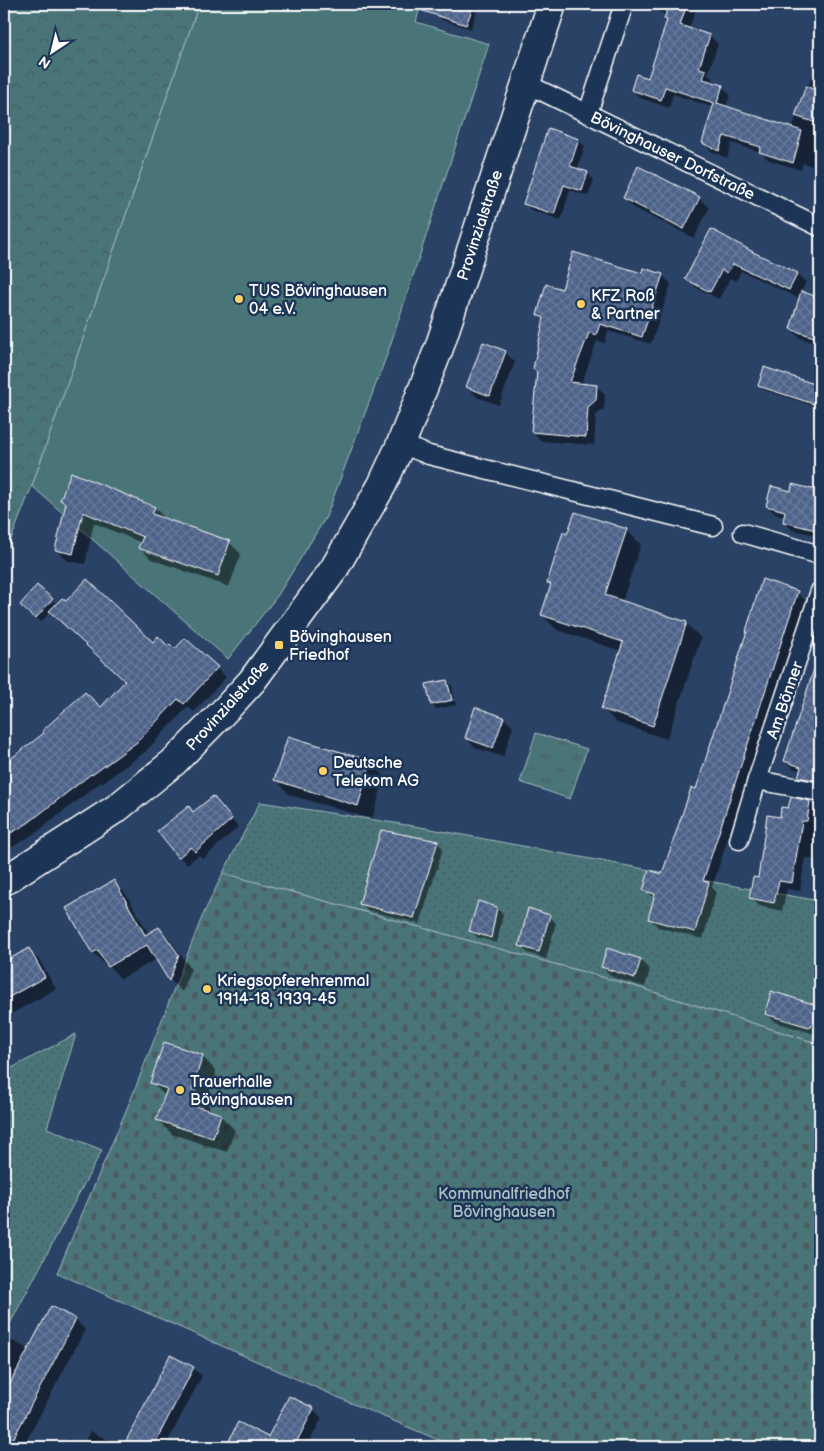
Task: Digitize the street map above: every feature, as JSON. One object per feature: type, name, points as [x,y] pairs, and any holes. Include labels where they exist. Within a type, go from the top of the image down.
[{"type":"main road","name":"Provinzialstraße","points":[[4,881],[117,808],[175,761],[252,681],[334,569],[382,485],[401,444],[439,348],[552,4]]},
{"type":"street","points":[[588,113],[624,4]]},
{"type":"street","name":"Bövinghauser Dorfstraße","points":[[525,83],[820,228]]},
{"type":"street","points":[[401,444],[429,455],[713,526]]},
{"type":"street","points":[[743,533],[820,555]]},
{"type":"street","name":"Am Bönner","points":[[739,840],[820,591]]},
{"type":"street","points":[[757,780],[820,792]]},
{"type":"green space","points":[[4,4],[199,4],[32,486],[4,557]]},
{"type":"green space","points":[[199,4],[421,4],[416,22],[489,44],[388,352],[326,517],[278,595],[228,659],[32,486]]},
{"type":"green space","points":[[536,733],[587,749],[570,799],[520,782]]},
{"type":"green space","points":[[260,802],[426,828],[820,901],[820,1044],[628,984],[223,873]]},
{"type":"green space","name":"Kommunalfriedhof Bövinghausen","points":[[223,873],[628,984],[820,1044],[820,1447],[455,1447],[57,1273],[133,1094],[202,917]]},
{"type":"green space","points":[[76,1034],[47,1128],[102,1150],[4,1335],[4,1072]]},
{"type":"building","points":[[412,4],[474,4],[466,25],[411,7]]},
{"type":"building","points":[[669,4],[687,4],[680,25],[710,35],[699,68],[706,70],[703,79],[723,85],[717,103],[802,131],[793,163],[759,152],[761,147],[724,136],[719,151],[702,143],[714,103],[665,87],[661,100],[631,90],[636,74],[648,78],[667,20],[664,19]]},
{"type":"building","points":[[806,86],[820,92],[820,124],[795,116]]},
{"type":"building","points":[[548,128],[579,139],[570,166],[588,172],[582,191],[564,185],[554,214],[523,204]]},
{"type":"building","points":[[638,166],[700,197],[684,229],[623,198]]},
{"type":"building","points":[[711,229],[757,254],[798,273],[789,290],[733,264],[727,273],[722,270],[710,292],[685,279]]},
{"type":"building","points":[[573,252],[642,273],[643,268],[663,274],[642,337],[600,324],[596,335],[589,333],[570,382],[597,385],[596,400],[588,407],[586,437],[531,432],[537,372],[533,369],[544,318],[537,315],[546,284],[562,289]]},
{"type":"building","points":[[801,291],[820,298],[820,339],[790,329]]},
{"type":"building","points":[[483,342],[506,351],[490,396],[466,387]]},
{"type":"building","points":[[764,367],[820,386],[820,406],[758,386]]},
{"type":"building","points":[[71,472],[155,507],[152,514],[230,541],[218,576],[138,548],[143,537],[83,512],[73,554],[55,550],[66,503],[60,500]]},
{"type":"building","points":[[792,484],[820,491],[820,531],[783,522],[785,511],[766,506],[771,486],[791,491]]},
{"type":"building","points":[[575,512],[627,529],[605,595],[687,622],[653,726],[601,709],[623,642],[541,615],[551,584],[547,583],[563,532],[567,534]]},
{"type":"building","points":[[87,579],[153,642],[158,636],[168,646],[170,644],[175,649],[185,638],[218,667],[184,704],[178,699],[137,742],[91,774],[28,823],[4,837],[4,764],[44,733],[42,731],[85,692],[101,707],[125,681],[49,611],[62,598],[66,601]]},
{"type":"building","points":[[762,579],[798,591],[703,881],[709,882],[695,932],[648,919],[655,894],[643,891],[649,870],[662,874],[691,788],[696,789]]},
{"type":"building","points":[[37,585],[53,599],[35,619],[20,605]]},
{"type":"building","points":[[817,660],[820,661],[820,774],[818,781],[798,777],[801,767],[784,761]]},
{"type":"building","points":[[447,680],[452,700],[431,705],[426,684]]},
{"type":"building","points":[[475,707],[504,717],[493,748],[465,738]]},
{"type":"building","name":"Deutsche Telekom AG","points":[[288,736],[371,761],[358,806],[274,780]]},
{"type":"building","points":[[213,796],[232,819],[195,852],[191,847],[178,858],[157,831],[189,806],[193,812]]},
{"type":"building","points":[[791,797],[810,801],[807,821],[802,821],[792,883],[779,881],[774,903],[749,898],[753,877],[758,878],[767,815],[780,817],[781,807],[788,808]]},
{"type":"building","points":[[381,830],[438,841],[414,918],[359,904]]},
{"type":"building","points":[[114,880],[145,935],[159,927],[179,955],[169,981],[147,945],[108,967],[98,950],[92,953],[66,908]]},
{"type":"building","points":[[478,901],[497,907],[491,938],[469,931]]},
{"type":"building","points":[[528,908],[550,915],[539,952],[519,946]]},
{"type":"building","points":[[29,948],[45,977],[4,1000],[4,962]]},
{"type":"building","points":[[607,948],[641,959],[635,978],[601,967]]},
{"type":"building","points":[[771,991],[816,1005],[815,1008],[820,1009],[820,1028],[810,1025],[809,1027],[765,1014]]},
{"type":"building","name":"Trauerhalle Bövinghausen","points":[[164,1042],[203,1055],[192,1089],[196,1091],[192,1105],[221,1114],[213,1138],[156,1120],[167,1089],[150,1083]]},
{"type":"building","points":[[51,1306],[76,1319],[9,1447],[4,1447],[4,1395]]},
{"type":"building","points":[[170,1355],[194,1367],[153,1447],[123,1447]]},
{"type":"building","points":[[289,1396],[314,1408],[294,1447],[226,1447],[238,1422],[268,1437]]},
{"type":"place","name":"TUS Bövinghausen 04 e.V.","points":[[239,299]]},
{"type":"place","name":"KFZ Roß & Partner","points":[[581,304]]},
{"type":"place","name":"Bövinghausen Friedhof","points":[[279,645]]},
{"type":"place","name":"Deutsche Telekom AG","points":[[323,771]]},
{"type":"place","name":"Kriegsopferehrenmal 1914-18, 1939-45","points":[[207,989]]},
{"type":"place","name":"Trauerhalle Bövinghausen","points":[[180,1090]]}]
